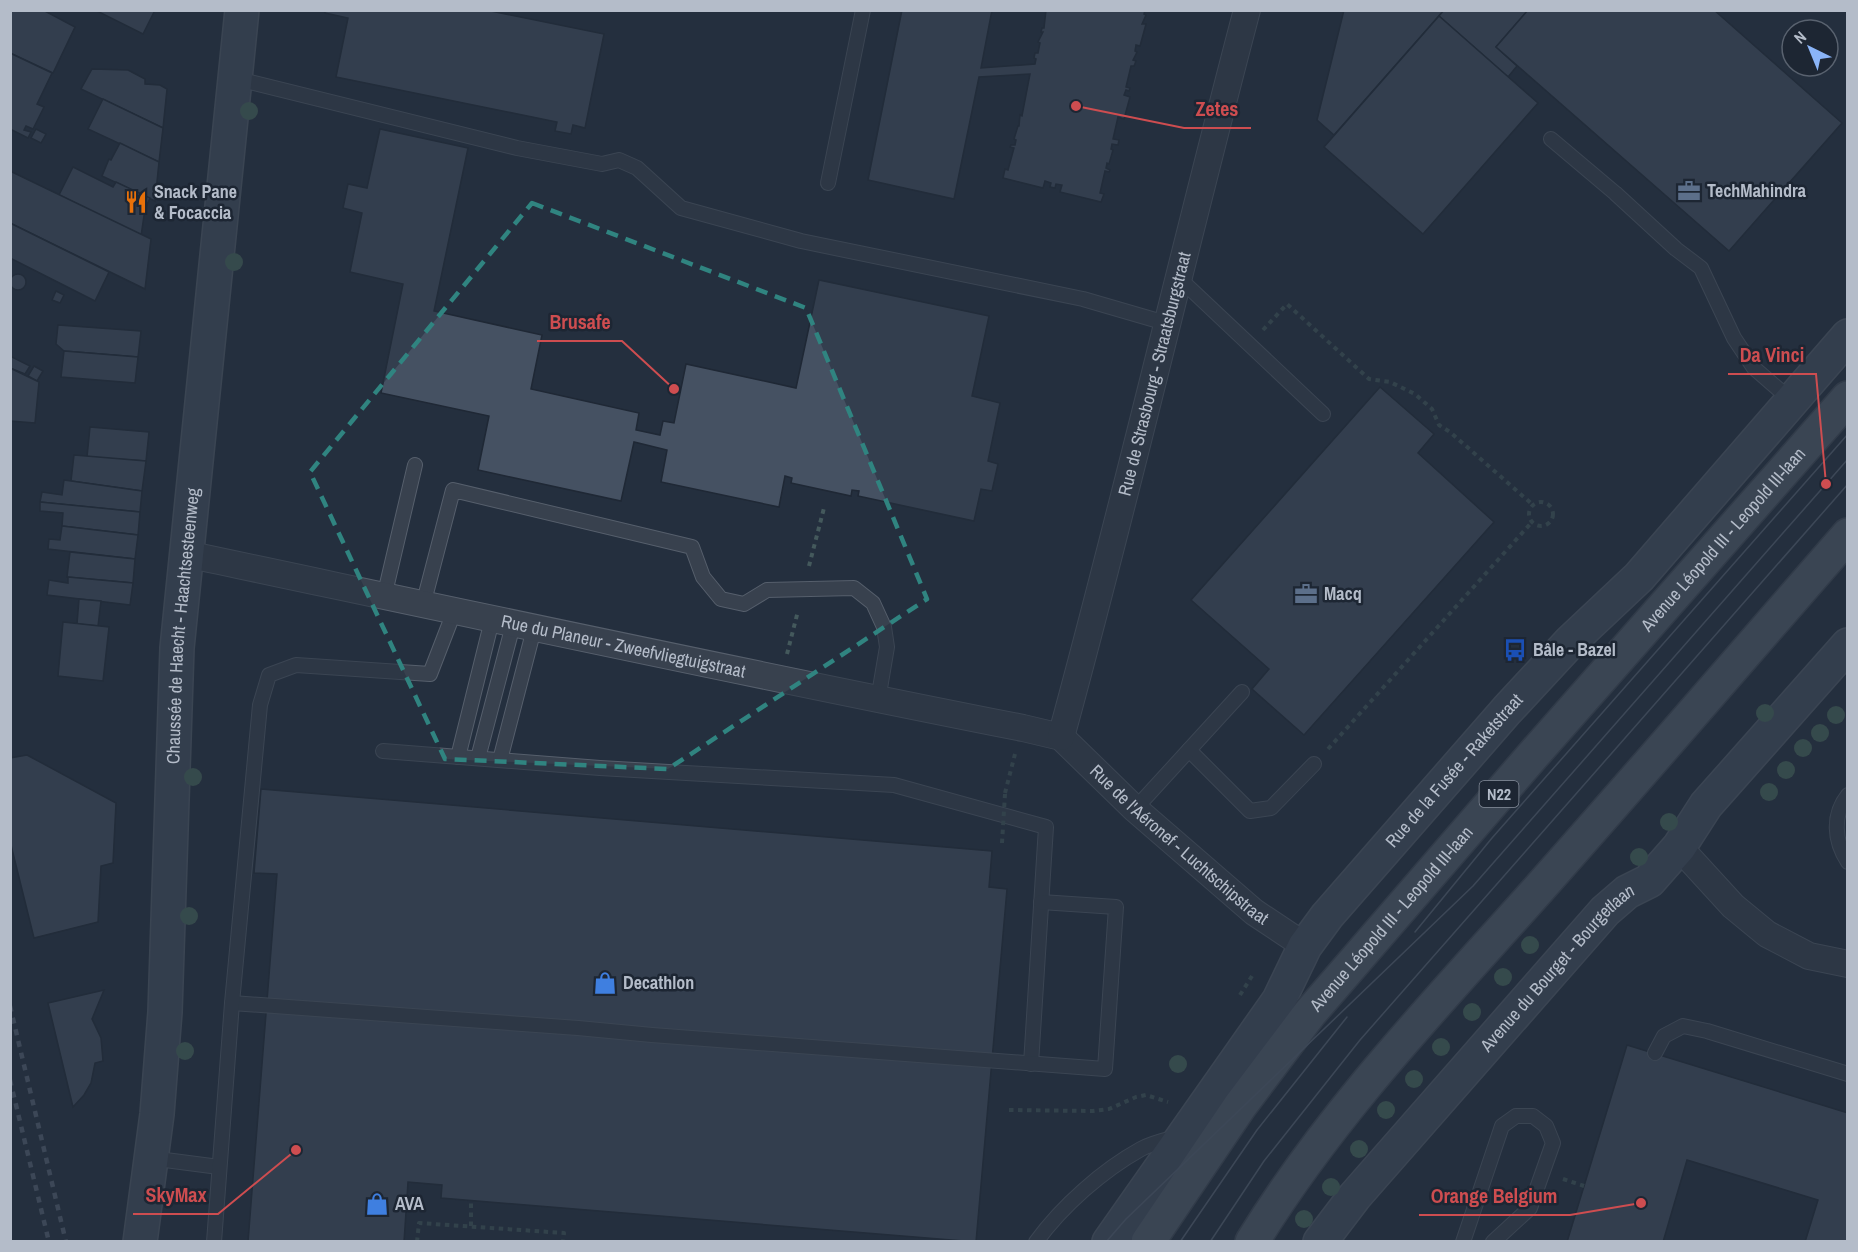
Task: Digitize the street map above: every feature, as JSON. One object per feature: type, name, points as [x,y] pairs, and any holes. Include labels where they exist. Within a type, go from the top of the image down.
[{"type":"main road","name":"Avenue Léopold III - Leopold III-laan","points":[[1148,1242],[1240,1106],[1324,996],[1848,398]]},
{"type":"main road","points":[[1252,1242],[1321,1141],[1392,1054],[1848,535]]},
{"type":"street","name":"Chaussée de Haecht - Haachtsesteenweg","points":[[140,1242],[157,1114],[165,1012],[177,648],[242,10]]},
{"type":"street","name":"Rue de Strasbourg - Straatsburgstraat","points":[[1061,737],[1247,10]]},
{"type":"street","name":"Rue de la Fusée - Raketstraat","points":[[1109,1242],[1279,1000],[1305,946],[1327,916],[1507,710],[1571,641],[1639,577],[1848,336]]},
{"type":"street","name":"Rue du Planeur - Zweefvliegtuigstraat","points":[[186,554],[513,625],[1061,737]]},
{"type":"street","name":"Avenue du Bourget - Bourgetlaan","points":[[1320,1242],[1355,1196],[1605,910],[1627,892],[1649,880],[1679,847],[1706,805],[1848,645]]},
{"type":"street","name":"Rue de l'Aéronef - Luchtschipstraat","points":[[1061,737],[1135,808],[1254,912],[1305,946]]},
{"type":"street","points":[[1679,847],[1733,906],[1767,934],[1809,956],[1848,964]]},
{"type":"street","points":[[1204,1104],[1240,1106]]},
{"type":"lane","points":[[828,183],[863,10]]},
{"type":"lane","points":[[234,78],[517,148],[602,164],[618,160],[637,168],[681,208],[801,241],[1083,299],[1168,324]]},
{"type":"lane","points":[[1551,139],[1676,249],[1701,268],[1734,338],[1754,368],[1792,400]]},
{"type":"lane","points":[[1180,279],[1323,414]]},
{"type":"lane","points":[[384,597],[415,465]]},
{"type":"lane","points":[[423,605],[453,490],[692,547],[703,577],[721,599],[744,604],[767,590],[854,588],[873,603],[884,627],[887,647],[878,700]]},
{"type":"lane","points":[[214,1242],[232,1003],[260,705],[269,675],[296,665],[430,674],[454,612]]},
{"type":"lane","points":[[458,757],[513,625]]},
{"type":"lane","points":[[478,758],[513,625]]},
{"type":"lane","points":[[500,760],[513,625]]},
{"type":"lane","points":[[1135,808],[1242,692]]},
{"type":"lane","points":[[1189,750],[1250,811],[1271,808],[1314,764]]},
{"type":"lane","points":[[383,751],[894,785],[1046,827],[1031,1064]]},
{"type":"lane","points":[[1848,795],[1835,827],[1842,855],[1848,862]]},
{"type":"lane","points":[[232,1003],[1105,1069],[1116,906],[1041,902]]},
{"type":"lane","points":[[1655,1053],[1664,1036],[1683,1026],[1707,1031],[1848,1074]]},
{"type":"lane","points":[[1463,1242],[1502,1126],[1516,1116],[1533,1116],[1546,1126],[1553,1143],[1530,1208],[1493,1242]]},
{"type":"lane","points":[[1036,1242],[1048,1225],[1083,1190],[1142,1148],[1182,1136]]},
{"type":"lane","points":[[150,1158],[219,1167]]},
{"type":"path","points":[[1248,345],[1287,304],[1369,379],[1390,382],[1415,394],[1432,409],[1439,425],[1533,505]]},
{"type":"path","points":[[1542,501],[1550,505],[1553,514],[1549,522],[1542,526],[1532,522],[1529,513],[1533,505],[1542,501]]},
{"type":"path","points":[[1314,764],[1532,522]]},
{"type":"path","points":[[1002,843],[1005,794]]},
{"type":"path","points":[[1009,1110],[1093,1111],[1110,1109],[1136,1096],[1146,1095],[1171,1103]]},
{"type":"path","points":[[471,1200],[471,1226]]},
{"type":"path","points":[[417,1242],[419,1223],[564,1233],[563,1242]]},
{"type":"highlighted area","points":[[532,203],[806,308],[927,599],[668,769],[445,759],[310,472]]},
{"type":"building","points":[[10,10],[43,10],[75,27],[53,73],[10,53]]},
{"type":"building","points":[[95,10],[155,10],[143,34]]},
{"type":"building","points":[[325,10],[486,10],[604,34],[585,128],[573,125],[571,134],[555,131],[557,122],[336,77],[348,18],[325,13]]},
{"type":"building","points":[[902,10],[992,10],[981,68],[1035,64],[1035,53],[1038,53],[1040,43],[1038,42],[1043,32],[1041,32],[1042,28],[1044,28],[1046,10],[1145,10],[1146,15],[1142,24],[1146,24],[1140,46],[1136,45],[1135,51],[1137,52],[1133,60],[1136,61],[1134,66],[1131,66],[1126,87],[1130,88],[1124,95],[1130,97],[1124,119],[1118,117],[1113,139],[1119,140],[1118,145],[1112,144],[1111,149],[1113,150],[1106,168],[1110,170],[1105,171],[1100,193],[1104,194],[1101,202],[1060,192],[1062,185],[1056,184],[1055,188],[1050,187],[1051,183],[1045,181],[1043,188],[1003,178],[1005,169],[1008,170],[1014,148],[1010,147],[1015,145],[1016,140],[1014,139],[1020,115],[1022,116],[1030,74],[979,77],[954,199],[868,180]]},
{"type":"building","points":[[1344,10],[1444,10],[1334,135],[1317,120]]},
{"type":"building","points":[[1444,10],[1528,10],[1496,47],[1517,66],[1508,77],[1439,16]]},
{"type":"building","points":[[1528,10],[1714,10],[1780,68],[1780,78],[1791,78],[1842,123],[1729,251],[1496,47]]},
{"type":"building","points":[[1439,16],[1538,103],[1423,234],[1324,147]]},
{"type":"building","points":[[10,53],[52,73],[37,104],[44,107],[33,129],[26,126],[24,130],[31,132],[28,138],[10,129]]},
{"type":"building","points":[[92,69],[128,70],[145,79],[145,84],[160,85],[167,89],[163,128],[81,89]]},
{"type":"building","points":[[103,99],[163,128],[159,162],[88,129]]},
{"type":"building","points":[[36,129],[46,134],[41,143],[31,138]]},
{"type":"building","points":[[380,129],[468,148],[434,311],[542,335],[531,389],[639,413],[636,430],[660,435],[663,421],[674,423],[686,364],[796,388],[819,280],[989,316],[972,396],[1000,403],[988,461],[998,464],[992,491],[981,489],[974,521],[858,496],[859,491],[852,490],[851,496],[791,483],[792,478],[785,476],[779,507],[661,482],[667,450],[634,442],[621,501],[478,470],[489,416],[381,393],[403,284],[350,272],[362,213],[343,208],[348,184],[367,188]]},
{"type":"building","points":[[120,143],[159,162],[155,201],[102,176],[109,159],[111,160]]},
{"type":"building","points":[[73,167],[113,187],[116,182],[150,198],[145,209],[141,236],[59,195]]},
{"type":"building","points":[[10,171],[151,239],[145,289],[10,223]]},
{"type":"building","points":[[10,223],[109,272],[95,301],[10,258]]},
{"type":"building","points":[[18,274],[24,276],[26,282],[24,288],[18,290],[12,288],[10,282],[12,276]]},
{"type":"building","points":[[56,291],[64,295],[60,303],[52,300]]},
{"type":"building","points":[[58,325],[141,331],[138,357],[64,351],[56,344]]},
{"type":"building","points":[[64,351],[138,357],[135,383],[61,377]]},
{"type":"building","points":[[10,356],[30,366],[25,374],[10,368]]},
{"type":"building","points":[[34,366],[43,371],[37,381],[28,376]]},
{"type":"building","points":[[10,368],[39,382],[35,423],[10,421]]},
{"type":"building","points":[[1380,387],[1434,434],[1418,453],[1494,522],[1304,735],[1252,689],[1269,669],[1191,600]]},
{"type":"building","points":[[90,427],[149,432],[146,461],[87,457]]},
{"type":"building","points":[[74,455],[146,461],[142,491],[71,481]]},
{"type":"building","points":[[64,480],[142,491],[140,512],[40,502],[42,492],[62,495]]},
{"type":"building","points":[[40,502],[140,512],[138,535],[62,526],[63,513],[40,511]]},
{"type":"building","points":[[62,526],[138,535],[135,559],[48,549],[49,539],[60,540]]},
{"type":"building","points":[[70,552],[135,559],[133,583],[67,577]]},
{"type":"building","points":[[68,577],[133,583],[130,605],[47,595],[49,580],[68,583]]},
{"type":"building","points":[[79,599],[101,601],[98,626],[77,624]]},
{"type":"building","points":[[63,622],[109,627],[103,681],[58,676]]},
{"type":"building","points":[[27,755],[116,803],[113,863],[101,866],[98,922],[34,938],[10,841],[10,758]]},
{"type":"building","points":[[261,789],[992,851],[989,887],[1007,889],[976,1242],[441,1198],[442,1185],[408,1182],[404,1242],[248,1242],[277,874],[254,873]]},
{"type":"building","points":[[104,990],[92,1019],[101,1038],[103,1061],[95,1063],[91,1083],[73,1107],[48,1003]]},
{"type":"building","points":[[1627,1045],[1848,1113],[1848,1242],[1805,1242],[1818,1200],[1687,1160],[1663,1242],[1567,1242]]},
{"type":"tram line","points":[[1415,932],[1492,838],[1848,434]]},
{"type":"tram line","points":[[1106,1242],[1126,1219],[1473,886],[1848,459]]},
{"type":"tram line","points":[[1210,1242],[1264,1161],[1360,1040],[1848,484]]},
{"type":"tram line","points":[[1180,1242],[1257,1130],[1347,1017]]},
{"type":"railway","points":[[10,1006],[66,1242]]},
{"type":"railway","points":[[10,1080],[49,1242]]},
{"type":"place","name":"Zetes","points":[[1076,106]]},
{"type":"place","name":"TechMahindra","points":[[1689,191]]},
{"type":"place","name":"Snack Pane & Focaccia","points":[[136,202]]},
{"type":"place","name":"Brusafe","points":[[674,389]]},
{"type":"place","name":"Da Vinci","points":[[1826,484]]},
{"type":"place","name":"Macq","points":[[1306,594]]},
{"type":"place","name":"Bâle - Bazel","points":[[1515,650]]},
{"type":"place","name":"Decathlon","points":[[605,983]]},
{"type":"place","name":"SkyMax","points":[[296,1150]]},
{"type":"place","name":"Orange Belgium","points":[[1641,1203]]},
{"type":"place","name":"AVA","points":[[377,1204]]}]
